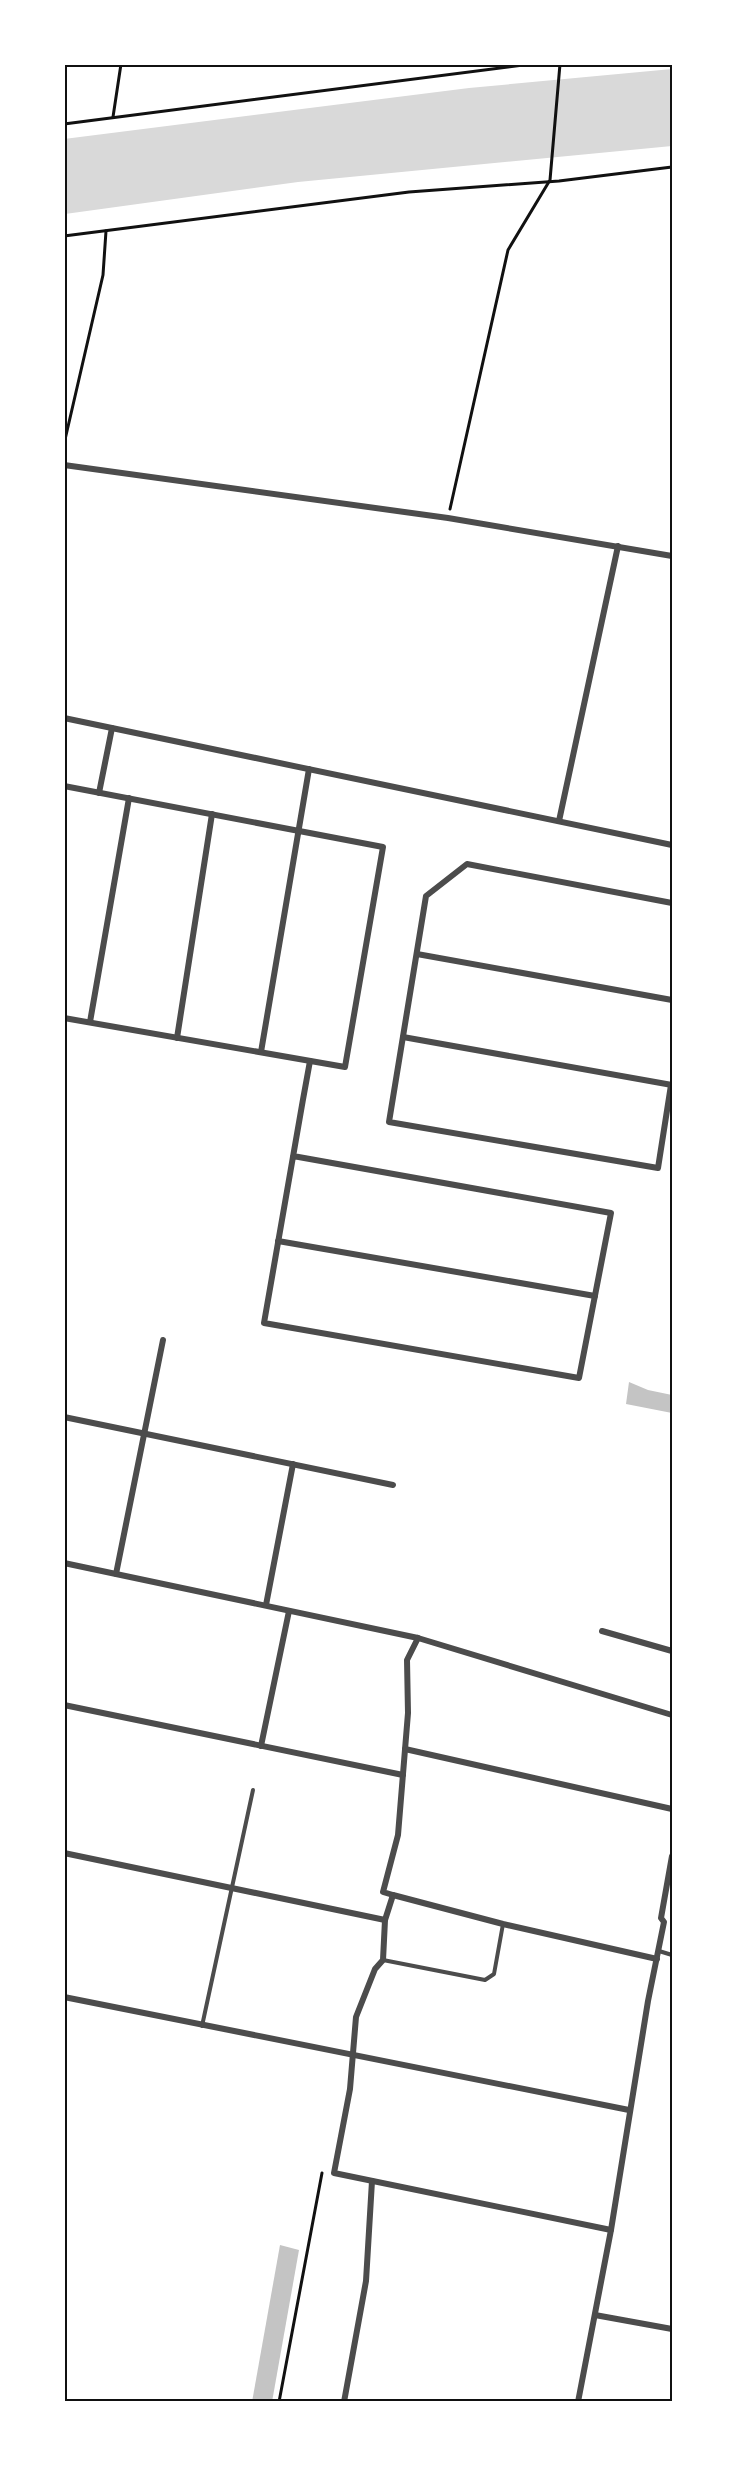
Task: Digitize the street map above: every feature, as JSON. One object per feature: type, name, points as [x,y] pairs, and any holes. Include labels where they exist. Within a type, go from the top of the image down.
[{"type":"street","points":[[64,465],[448,518],[672,556]]},
{"type":"street","points":[[559,821],[618,546]]},
{"type":"street","points":[[64,718],[672,845]]},
{"type":"street","points":[[99,793],[112,728]]},
{"type":"street","points":[[261,1052],[309,769]]},
{"type":"street","points":[[64,786],[382,847],[345,1067],[64,1018]]},
{"type":"street","points":[[90,1022],[129,798]]},
{"type":"street","points":[[177,1038],[212,814]]},
{"type":"street","points":[[403,1038],[672,1085],[658,1168],[389,1122],[426,896],[467,864],[672,903]]},
{"type":"street","points":[[417,954],[672,999]]},
{"type":"street","points":[[293,1156],[611,1213],[579,1378],[264,1323],[278,1241],[293,1156],[310,1061]]},
{"type":"street","points":[[278,1241],[595,1296]]},
{"type":"street","points":[[116,1574],[163,1340]]},
{"type":"street","points":[[64,1416],[393,1485]]},
{"type":"street","points":[[266,1605],[293,1464]]},
{"type":"street","points":[[64,1563],[417,1638],[672,1715]]},
{"type":"street","points":[[261,1746],[289,1611]]},
{"type":"street","points":[[602,1631],[672,1651]]},
{"type":"street","points":[[417,1638],[407,1660],[408,1713],[398,1835],[383,1892],[503,1924],[657,1959]]},
{"type":"street","points":[[64,1705],[403,1775]]},
{"type":"street","points":[[405,1749],[672,1809]]},
{"type":"street","points":[[64,1853],[385,1920]]},
{"type":"street","points":[[578,2402],[664,1922],[661,1918],[672,1856]]},
{"type":"street","points":[[393,1895],[385,1920],[383,1960],[375,1969],[356,2017],[349,2098],[334,2173],[610,2230]]},
{"type":"street","points":[[64,1997],[629,2110]]},
{"type":"street","points":[[344,2402],[366,2281],[372,2181]]},
{"type":"street","points":[[595,2315],[672,2329]]},
{"type":"lane","points":[[202,2026],[253,1790]]},
{"type":"lane","points":[[383,1960],[485,1980],[494,1974],[503,1924]]},
{"type":"lane","points":[[658,1951],[672,1955]]},
{"type":"path","points":[[113,117],[121,64]]},
{"type":"path","points":[[64,124],[531,64]]},
{"type":"path","points":[[448,518],[508,250],[550,180],[560,64]]},
{"type":"path","points":[[64,236],[409,192],[672,167]]},
{"type":"path","points":[[64,444],[103,275],[106,231]]},
{"type":"path","points":[[279,2402],[322,2172]]},
{"type":"shaded area","points":[[672,69],[672,146],[298,182],[65,214],[64,139],[469,88]]},
{"type":"building","points":[[629,1382],[648,1390],[672,1395],[672,1413],[626,1404]]},
{"type":"building","points":[[280,2245],[299,2250],[272,2402],[252,2402]]}]
